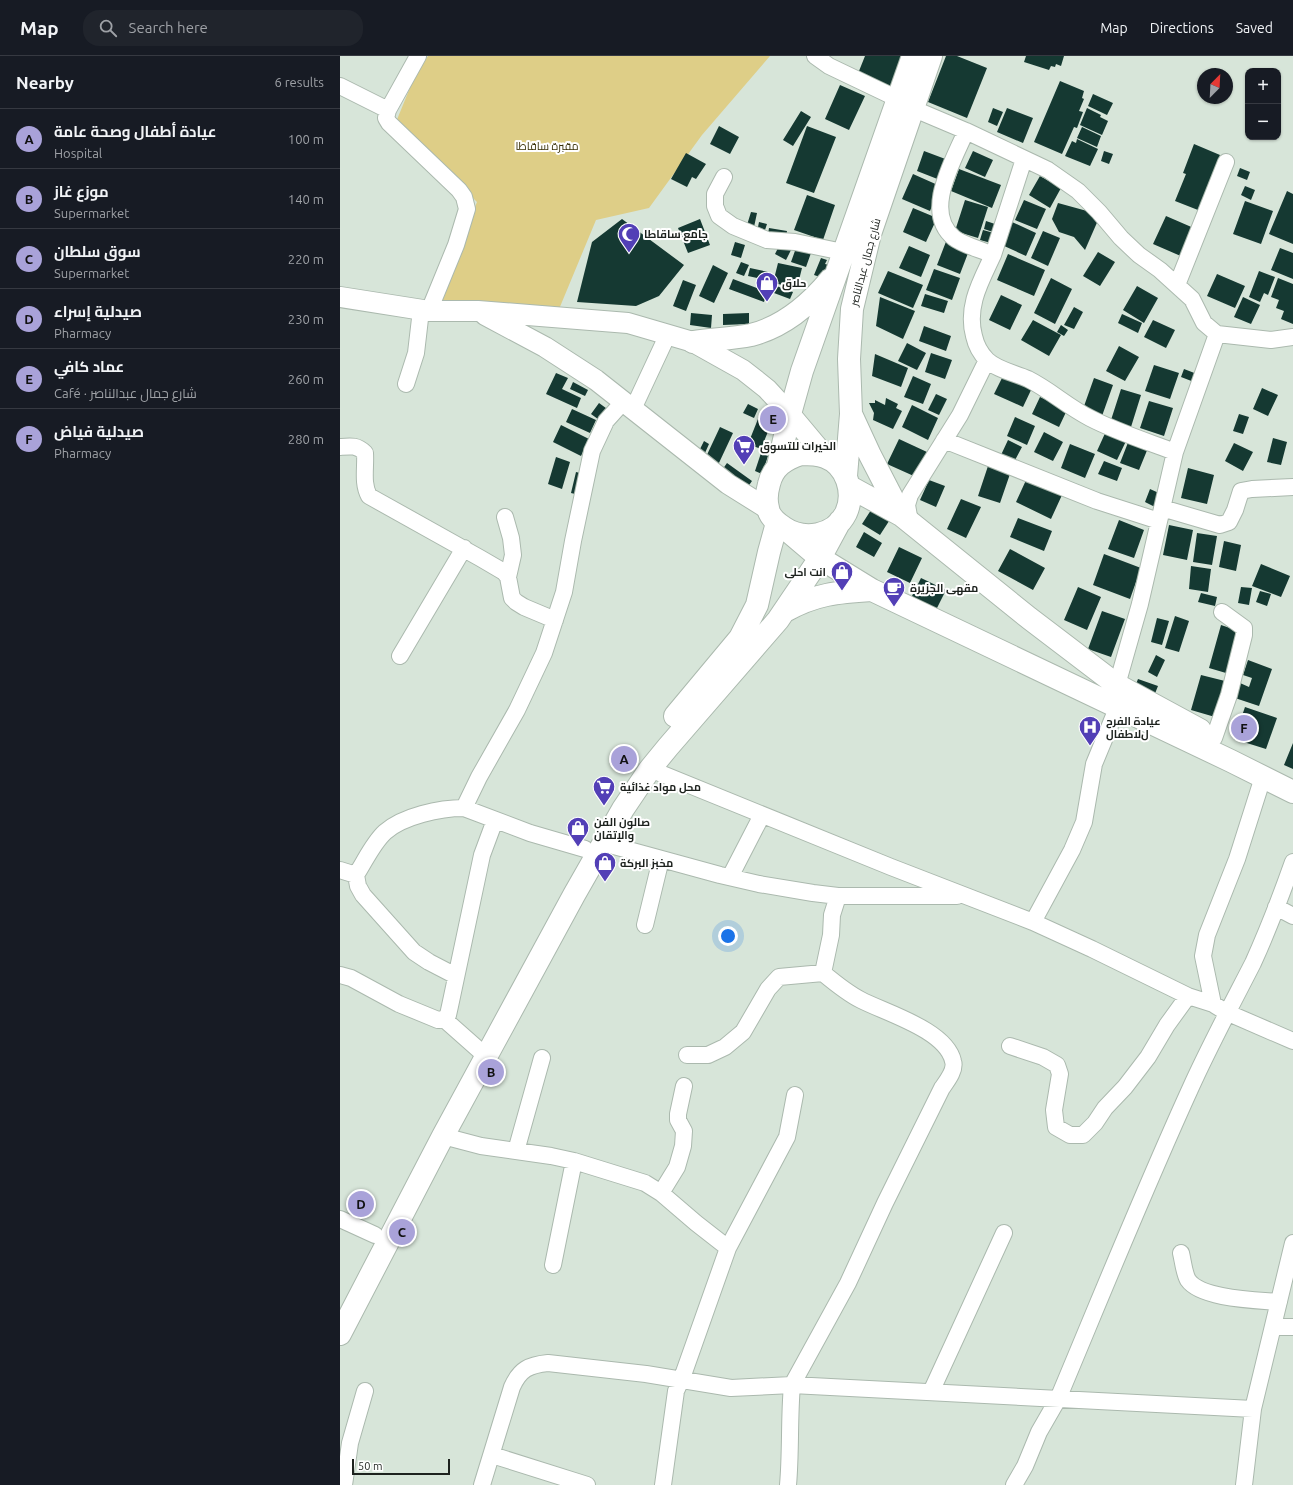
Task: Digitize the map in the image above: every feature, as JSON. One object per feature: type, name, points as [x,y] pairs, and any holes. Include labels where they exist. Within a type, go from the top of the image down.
[{"type":"main road","name":"شارع جمال عبدالناصر","points":[[848,482],[851,414],[849,359],[852,309],[870,234],[906,104],[913,56]]},
{"type":"main road","name":"شارع جمال عبدالناصر","points":[[778,466],[790,414],[802,372],[843,252],[906,104],[931,56]]},
{"type":"main road","points":[[693,342],[752,335],[793,316],[816,296],[836,273]]},
{"type":"main road","points":[[851,414],[870,455],[905,519]]},
{"type":"main road","points":[[340,1334],[443,1136],[574,895],[594,846],[623,809],[650,769],[784,611],[820,558],[849,506],[848,482],[839,466],[826,457],[814,454],[801,454],[788,458],[778,466],[771,477],[767,491],[777,521],[820,558],[872,590],[1214,738],[1293,778]]},
{"type":"main road","points":[[848,482],[905,519],[1029,618],[1117,696],[1293,792]]},
{"type":"main road","points":[[777,521],[798,534],[810,536],[821,534],[840,522]]},
{"type":"main road","points":[[340,1305],[375,1235],[594,846],[638,764],[657,738],[740,638],[757,606],[777,521]]},
{"type":"main road","points":[[784,611],[797,604],[819,596],[872,590]]},
{"type":"street","points":[[406,384],[416,353],[425,310],[456,245],[467,209],[467,204],[459,190],[386,118],[388,110],[418,56]]},
{"type":"street","points":[[815,56],[829,66],[906,104],[1048,170],[1078,191],[1130,246],[1192,299],[1204,323],[1217,334],[1271,340],[1293,337]]},
{"type":"street","points":[[340,86],[388,110]]},
{"type":"street","points":[[966,131],[940,196],[940,215],[943,223],[953,238],[993,255]]},
{"type":"street","points":[[1024,159],[993,255],[974,296],[972,316],[974,336],[980,352],[987,360],[996,366],[1038,385],[1090,418],[1175,452]]},
{"type":"street","points":[[1177,285],[1226,162]]},
{"type":"street","points":[[724,177],[715,194],[715,206],[719,216],[733,226],[767,240],[796,242],[843,252]]},
{"type":"street","points":[[340,297],[425,310],[478,311],[628,323],[693,342],[743,370],[767,389],[826,457]]},
{"type":"street","points":[[478,311],[545,347],[596,380],[777,521]]},
{"type":"street","points":[[464,808],[532,679],[544,653],[564,592],[592,451],[606,421],[628,405],[668,334]]},
{"type":"street","points":[[1033,922],[1072,850],[1084,822],[1094,764],[1117,696],[1175,452],[1217,334]]},
{"type":"street","points":[[905,519],[910,494],[960,415],[987,360]]},
{"type":"street","points":[[944,440],[1097,501],[1160,515],[1220,525],[1229,522],[1235,510],[1241,491],[1293,487]]},
{"type":"street","points":[[340,447],[353,446],[361,448],[365,453],[364,480],[365,490],[369,496],[464,548],[504,572],[508,577]]},
{"type":"street","points":[[505,517],[511,538],[513,555],[508,577],[512,598],[524,607],[555,620]]},
{"type":"street","points":[[400,656],[464,548]]},
{"type":"street","points":[[1214,738],[1230,688],[1244,635],[1244,628],[1222,612]]},
{"type":"street","points":[[650,769],[1033,922],[1188,996],[1220,1008],[1293,1041]]},
{"type":"street","points":[[1220,1008],[1203,956],[1204,947],[1207,935],[1237,859],[1263,777]]},
{"type":"street","points":[[456,976],[414,952],[363,895],[358,886],[356,875],[373,846],[385,832],[396,824],[409,818],[452,808],[464,808],[530,833],[661,859],[767,885],[838,896],[967,896]]},
{"type":"street","points":[[730,877],[762,815]]},
{"type":"street","points":[[340,975],[351,978],[399,1004],[438,1020],[444,1019],[448,1014],[450,1006],[482,854],[495,820]]},
{"type":"street","points":[[645,925],[661,859]]},
{"type":"street","points":[[1014,1485],[1025,1466],[1039,1432],[1058,1398],[1156,1166],[1192,1085],[1220,1008],[1253,962],[1293,862]]},
{"type":"street","points":[[340,870],[356,875]]},
{"type":"street","points":[[823,973],[831,935],[832,915],[838,896]]},
{"type":"street","points":[[1276,907],[1293,916]]},
{"type":"street","points":[[687,1055],[708,1055],[725,1047],[743,1032],[768,989],[779,976],[823,973],[860,1000],[921,1027],[939,1039],[950,1051],[954,1062],[950,1076],[942,1088],[885,1203],[848,1283],[792,1385],[791,1457],[788,1485]]},
{"type":"street","points":[[1010,1046],[1043,1057],[1057,1065],[1060,1074],[1054,1110],[1056,1126],[1070,1135],[1083,1135],[1095,1123],[1105,1108],[1125,1087],[1148,1057],[1167,1025],[1188,996]]},
{"type":"street","points":[[444,1019],[479,1050]]},
{"type":"street","points":[[516,1150],[542,1058]]},
{"type":"street","points":[[661,1193],[677,1168],[683,1146],[684,1131],[678,1120],[678,1114],[684,1086]]},
{"type":"street","points":[[663,1485],[673,1403],[676,1391],[728,1248],[787,1137],[795,1095]]},
{"type":"street","points":[[443,1136],[481,1146],[516,1150],[574,1161],[645,1183],[661,1193],[691,1220],[728,1248]]},
{"type":"street","points":[[554,1265],[574,1161]]},
{"type":"street","points":[[340,1219],[375,1235]]},
{"type":"street","points":[[931,1392],[1004,1233]]},
{"type":"street","points":[[1244,1485],[1253,1409],[1274,1327],[1293,1243]]},
{"type":"street","points":[[1180,1253],[1188,1280],[1199,1290],[1216,1295],[1279,1302]]},
{"type":"street","points":[[1274,1327],[1293,1327]]},
{"type":"street","points":[[482,1485],[512,1387],[517,1377],[523,1370],[534,1364],[548,1363],[682,1378],[731,1388],[792,1385],[1253,1409]]},
{"type":"street","points":[[344,1485],[350,1443],[355,1421],[365,1391]]},
{"type":"street","points":[[492,1455],[587,1485]]},
{"type":"green space","name":"مقبرة ساقاطا","points":[[428,56],[770,56],[702,135],[649,208],[596,220],[557,314],[434,304],[477,202],[396,122],[416,73]]},
{"type":"building","points":[[865,56],[902,56],[891,88],[857,76]]},
{"type":"building","points":[[946,56],[957,56],[987,68],[967,118],[928,102]]},
{"type":"building","points":[[1026,56],[1064,56],[1061,66],[1056,64],[1055,67],[1051,66],[1049,70],[1024,62]]},
{"type":"building","points":[[1060,81],[1084,91],[1082,98],[1084,99],[1079,111],[1083,112],[1077,128],[1074,127],[1062,154],[1034,142]]},
{"type":"building","points":[[840,85],[865,96],[849,130],[825,119]]},
{"type":"building","points":[[1093,94],[1113,103],[1107,115],[1088,106]]},
{"type":"building","points":[[993,108],[1003,112],[997,126],[988,122]]},
{"type":"building","points":[[1007,108],[1033,118],[1023,143],[997,132]]},
{"type":"building","points":[[1087,108],[1101,115],[1100,117],[1108,121],[1102,135],[1080,125]]},
{"type":"building","points":[[801,111],[811,117],[793,146],[783,140]]},
{"type":"building","points":[[719,126],[739,137],[730,154],[710,144]]},
{"type":"building","points":[[807,126],[836,137],[814,193],[786,183]]},
{"type":"building","points":[[1082,127],[1101,136],[1097,147],[1077,138]]},
{"type":"building","points":[[1077,139],[1098,149],[1090,166],[1065,156],[1072,141],[1076,143]]},
{"type":"building","points":[[1194,144],[1220,155],[1198,210],[1175,201],[1186,174],[1183,173]]},
{"type":"building","points":[[924,151],[948,160],[940,180],[917,171]]},
{"type":"building","points":[[973,151],[993,160],[985,177],[965,168]]},
{"type":"building","points":[[1104,151],[1113,154],[1109,164],[1101,161]]},
{"type":"building","points":[[686,153],[706,164],[696,179],[692,177],[687,187],[671,179]]},
{"type":"building","points":[[1240,168],[1250,172],[1247,180],[1237,176]]},
{"type":"building","points":[[959,169],[1001,185],[992,208],[951,191]]},
{"type":"building","points":[[913,174],[940,186],[930,211],[902,199]]},
{"type":"building","points":[[1040,176],[1061,188],[1050,208],[1029,195]]},
{"type":"building","points":[[1245,186],[1255,190],[1251,200],[1241,195]]},
{"type":"building","points":[[1287,191],[1293,194],[1293,244],[1269,234]]},
{"type":"building","points":[[807,195],[835,205],[823,240],[794,230]]},
{"type":"building","points":[[965,200],[988,207],[978,238],[955,231]]},
{"type":"building","points":[[1024,200],[1046,209],[1037,229],[1015,220]]},
{"type":"building","points":[[1245,201],[1273,211],[1261,244],[1233,234]]},
{"type":"building","points":[[1058,203],[1087,211],[1099,218],[1085,250],[1074,237],[1059,232],[1052,219]]},
{"type":"building","points":[[913,208],[937,218],[926,242],[903,232]]},
{"type":"building","points":[[751,212],[757,213],[754,227],[747,225]]},
{"type":"building","points":[[1166,216],[1196,229],[1183,257],[1153,244]]},
{"type":"building","name":"جامع ساقاطا","points":[[622,219],[684,265],[659,296],[636,306],[577,302],[592,242]]},
{"type":"building","points":[[700,219],[710,245],[688,253],[678,228]]},
{"type":"building","points":[[986,221],[998,225],[996,233],[984,229]]},
{"type":"building","points":[[759,222],[767,224],[765,230],[758,227]]},
{"type":"building","points":[[1012,222],[1036,233],[1026,256],[1002,245]]},
{"type":"building","points":[[769,228],[787,231],[786,237],[768,234]]},
{"type":"building","points":[[983,230],[994,233],[991,243],[980,240]]},
{"type":"building","points":[[1043,231],[1060,238],[1048,266],[1031,258]]},
{"type":"building","points":[[947,239],[970,248],[960,274],[937,265]]},
{"type":"building","points":[[735,242],[745,245],[741,258],[731,255]]},
{"type":"building","points":[[780,244],[791,250],[786,260],[775,254]]},
{"type":"building","points":[[909,246],[930,255],[921,277],[899,268]]},
{"type":"building","points":[[796,248],[811,253],[806,267],[791,262]]},
{"type":"building","points":[[1280,248],[1293,253],[1293,279],[1271,270]]},
{"type":"building","points":[[1098,252],[1115,262],[1100,286],[1083,276]]},
{"type":"building","points":[[1008,254],[1045,270],[1034,296],[997,280]]},
{"type":"building","points":[[821,258],[827,260],[825,264],[829,265],[826,272],[823,270],[820,277],[814,275]]},
{"type":"building","points":[[741,262],[749,265],[744,276],[736,273]]},
{"type":"building","points":[[778,263],[802,268],[797,288],[773,283]]},
{"type":"building","points":[[713,265],[728,273],[714,303],[699,296]]},
{"type":"building","points":[[750,268],[768,272],[766,280],[748,276]]},
{"type":"building","points":[[934,269],[960,278],[952,300],[926,290]]},
{"type":"building","points":[[888,271],[923,285],[913,308],[878,293]]},
{"type":"building","points":[[1259,271],[1275,277],[1268,295],[1264,293],[1260,302],[1249,297]]},
{"type":"building","points":[[1217,274],[1245,286],[1235,308],[1207,296]]},
{"type":"building","points":[[1051,278],[1072,289],[1055,324],[1034,313]]},
{"type":"building","points":[[1278,278],[1293,284],[1293,324],[1281,319],[1284,311],[1276,308],[1279,300],[1271,297]]},
{"type":"building","points":[[733,279],[767,292],[764,302],[729,289]]},
{"type":"building","points":[[683,280],[696,285],[686,311],[673,306]]},
{"type":"building","points":[[768,283],[793,292],[790,299],[766,290]]},
{"type":"building","points":[[1137,286],[1158,298],[1144,323],[1123,310]]},
{"type":"building","points":[[925,294],[948,301],[944,313],[921,306]]},
{"type":"building","points":[[1001,295],[1022,305],[1010,330],[989,320]]},
{"type":"building","points":[[880,297],[915,311],[903,339],[876,326]]},
{"type":"building","points":[[1243,297],[1260,305],[1251,324],[1234,317]]},
{"type":"building","points":[[1074,307],[1083,312],[1074,329],[1064,325]]},
{"type":"building","points":[[691,313],[712,315],[711,328],[690,325]]},
{"type":"building","points":[[749,313],[749,324],[723,325],[723,314]]},
{"type":"building","points":[[1122,314],[1142,323],[1138,333],[1118,323]]},
{"type":"building","points":[[1033,320],[1061,335],[1049,356],[1021,340]]},
{"type":"building","points":[[1153,320],[1175,330],[1166,348],[1144,337]]},
{"type":"building","points":[[1061,325],[1068,330],[1064,336],[1057,332]]},
{"type":"building","points":[[924,326],[951,336],[946,351],[919,341]]},
{"type":"building","points":[[907,343],[926,353],[917,370],[898,361]]},
{"type":"building","points":[[1119,346],[1139,357],[1125,381],[1106,371]]},
{"type":"building","points":[[931,353],[952,360],[945,379],[925,372]]},
{"type":"building","points":[[875,354],[908,368],[901,387],[872,376]]},
{"type":"building","points":[[1154,365],[1179,373],[1170,399],[1145,391]]},
{"type":"building","points":[[1184,369],[1197,374],[1194,382],[1181,377]]},
{"type":"building","points":[[556,373],[568,378],[562,389],[581,398],[577,408],[546,394]]},
{"type":"building","points":[[1004,374],[1032,388],[1023,407],[994,394]]},
{"type":"building","points":[[913,376],[931,384],[923,404],[904,397]]},
{"type":"building","points":[[1094,378],[1113,385],[1102,416],[1083,409]]},
{"type":"building","points":[[573,382],[588,390],[585,396],[570,389]]},
{"type":"building","points":[[1262,388],[1278,395],[1268,416],[1253,409]]},
{"type":"building","points":[[1121,389],[1141,395],[1131,427],[1111,420]]},
{"type":"building","points":[[936,394],[947,399],[939,415],[928,410]]},
{"type":"building","points":[[1040,397],[1067,410],[1059,427],[1032,414]]},
{"type":"building","points":[[886,398],[898,404],[896,408],[902,411],[893,429],[873,420],[874,413],[869,403],[875,403],[875,400],[885,405]]},
{"type":"building","points":[[1149,401],[1173,408],[1164,436],[1140,428]]},
{"type":"building","points":[[599,403],[610,411],[602,422],[591,414]]},
{"type":"building","points":[[748,404],[758,409],[754,418],[743,413]]},
{"type":"building","points":[[912,405],[938,418],[928,440],[902,427]]},
{"type":"building","points":[[572,409],[596,420],[590,433],[566,422]]},
{"type":"building","points":[[760,414],[773,419],[761,449],[748,444]]},
{"type":"building","points":[[1239,414],[1249,417],[1243,434],[1233,431]]},
{"type":"building","points":[[1015,417],[1035,426],[1027,445],[1007,436]]},
{"type":"building","points":[[561,425],[589,439],[581,456],[553,442]]},
{"type":"building","points":[[720,427],[733,433],[718,465],[705,459]]},
{"type":"building","points":[[1107,429],[1127,439],[1117,460],[1097,451]]},
{"type":"building","points":[[1044,432],[1063,442],[1053,461],[1034,452]]},
{"type":"building","points":[[1273,438],[1287,442],[1281,465],[1267,462]]},
{"type":"building","points":[[899,439],[927,452],[916,477],[887,464]]},
{"type":"building","points":[[1008,440],[1022,447],[1014,462],[1001,455]]},
{"type":"building","points":[[1129,440],[1148,448],[1139,470],[1120,463]]},
{"type":"building","points":[[704,441],[709,444],[705,453],[699,451]]},
{"type":"building","points":[[1234,443],[1253,452],[1243,471],[1225,461]]},
{"type":"building","points":[[1070,444],[1095,454],[1085,478],[1061,468]]},
{"type":"building","points":[[761,453],[768,456],[762,474],[755,471]]},
{"type":"building","points":[[556,457],[570,462],[562,489],[548,484]]},
{"type":"building","points":[[1104,461],[1122,468],[1117,481],[1098,474]]},
{"type":"building","points":[[727,463],[752,481],[745,491],[720,473]]},
{"type":"building","points":[[988,466],[1010,474],[1000,503],[978,496]]},
{"type":"building","points":[[1188,468],[1214,475],[1207,504],[1181,498]]},
{"type":"building","points":[[576,472],[584,474],[579,495],[571,493]]},
{"type":"building","points":[[1027,478],[1062,495],[1051,519],[1016,502]]},
{"type":"building","points":[[929,480],[945,486],[936,507],[920,500]]},
{"type":"building","points":[[1150,489],[1161,494],[1155,507],[1145,502]]},
{"type":"building","points":[[961,499],[981,507],[966,538],[947,529]]},
{"type":"building","points":[[873,507],[891,518],[880,535],[862,524]]},
{"type":"building","points":[[1018,518],[1052,531],[1044,551],[1010,537]]},
{"type":"building","points":[[1119,520],[1144,530],[1134,558],[1108,549]]},
{"type":"building","points":[[1169,525],[1193,530],[1187,560],[1163,555]]},
{"type":"building","points":[[864,532],[882,543],[874,557],[856,547]]},
{"type":"building","points":[[1197,533],[1217,536],[1212,565],[1193,562]]},
{"type":"building","points":[[1224,541],[1241,545],[1236,571],[1219,567]]},
{"type":"building","points":[[899,547],[922,558],[910,583],[887,572]]},
{"type":"building","points":[[1010,549],[1045,568],[1033,590],[998,571]]},
{"type":"building","points":[[1104,554],[1141,568],[1130,599],[1093,585]]},
{"type":"building","points":[[1261,564],[1290,576],[1281,597],[1252,586]]},
{"type":"building","points":[[1191,566],[1211,569],[1208,592],[1189,589]]},
{"type":"building","points":[[921,578],[946,590],[935,612],[910,600]]},
{"type":"building","points":[[1078,587],[1101,597],[1087,630],[1064,620]]},
{"type":"building","points":[[1241,587],[1252,588],[1249,605],[1238,603]]},
{"type":"building","points":[[1260,591],[1271,594],[1267,606],[1256,602]]},
{"type":"building","points":[[1201,593],[1217,597],[1215,606],[1198,602]]},
{"type":"building","points":[[1102,611],[1125,619],[1111,657],[1088,649]]},
{"type":"building","points":[[1175,616],[1189,621],[1179,652],[1165,648]]},
{"type":"building","points":[[1157,618],[1169,621],[1162,645],[1151,642]]},
{"type":"building","points":[[1221,625],[1239,631],[1226,673],[1209,668]]},
{"type":"building","points":[[1156,655],[1165,660],[1157,677],[1148,672]]},
{"type":"building","points":[[1248,660],[1272,669],[1259,706],[1235,698],[1240,683],[1249,687],[1252,678],[1243,675]]},
{"type":"building","points":[[1201,675],[1225,681],[1215,717],[1191,710]]},
{"type":"building","points":[[1138,679],[1158,686],[1154,696],[1134,689]]},
{"type":"building","points":[[1245,707],[1277,718],[1266,749],[1234,739]]},
{"type":"building","points":[[1293,743],[1293,769],[1284,765]]},
{"type":"place","name":"جامع ساقاطا","points":[[629,254]]},
{"type":"place","name":"حلاق","points":[[767,302]]},
{"type":"place","name":"عماد كافي","points":[[773,419]]},
{"type":"place","name":"الخيرات للتسوق","points":[[744,466]]},
{"type":"place","name":"انت احلى","points":[[842,592]]},
{"type":"place","name":"مقهى الجزيرة","points":[[894,608]]},
{"type":"place","name":"صيدلية فياض","points":[[1244,728]]},
{"type":"place","name":"عيادة الفرح لﻻطفال","points":[[1090,746]]},
{"type":"place","name":"عيادة أطفال وصحة عامة","points":[[624,759]]},
{"type":"place","name":"محل مواد غذائية","points":[[604,806]]},
{"type":"place","name":"صالون الفن والإتقان","points":[[578,848]]},
{"type":"place","name":"مخبز البركة","points":[[605,882]]},
{"type":"place","name":"موزع غاز","points":[[491,1072]]},
{"type":"place","name":"صيدلية إسراء","points":[[361,1204]]},
{"type":"place","name":"سوق سلطان","points":[[402,1232]]}]
